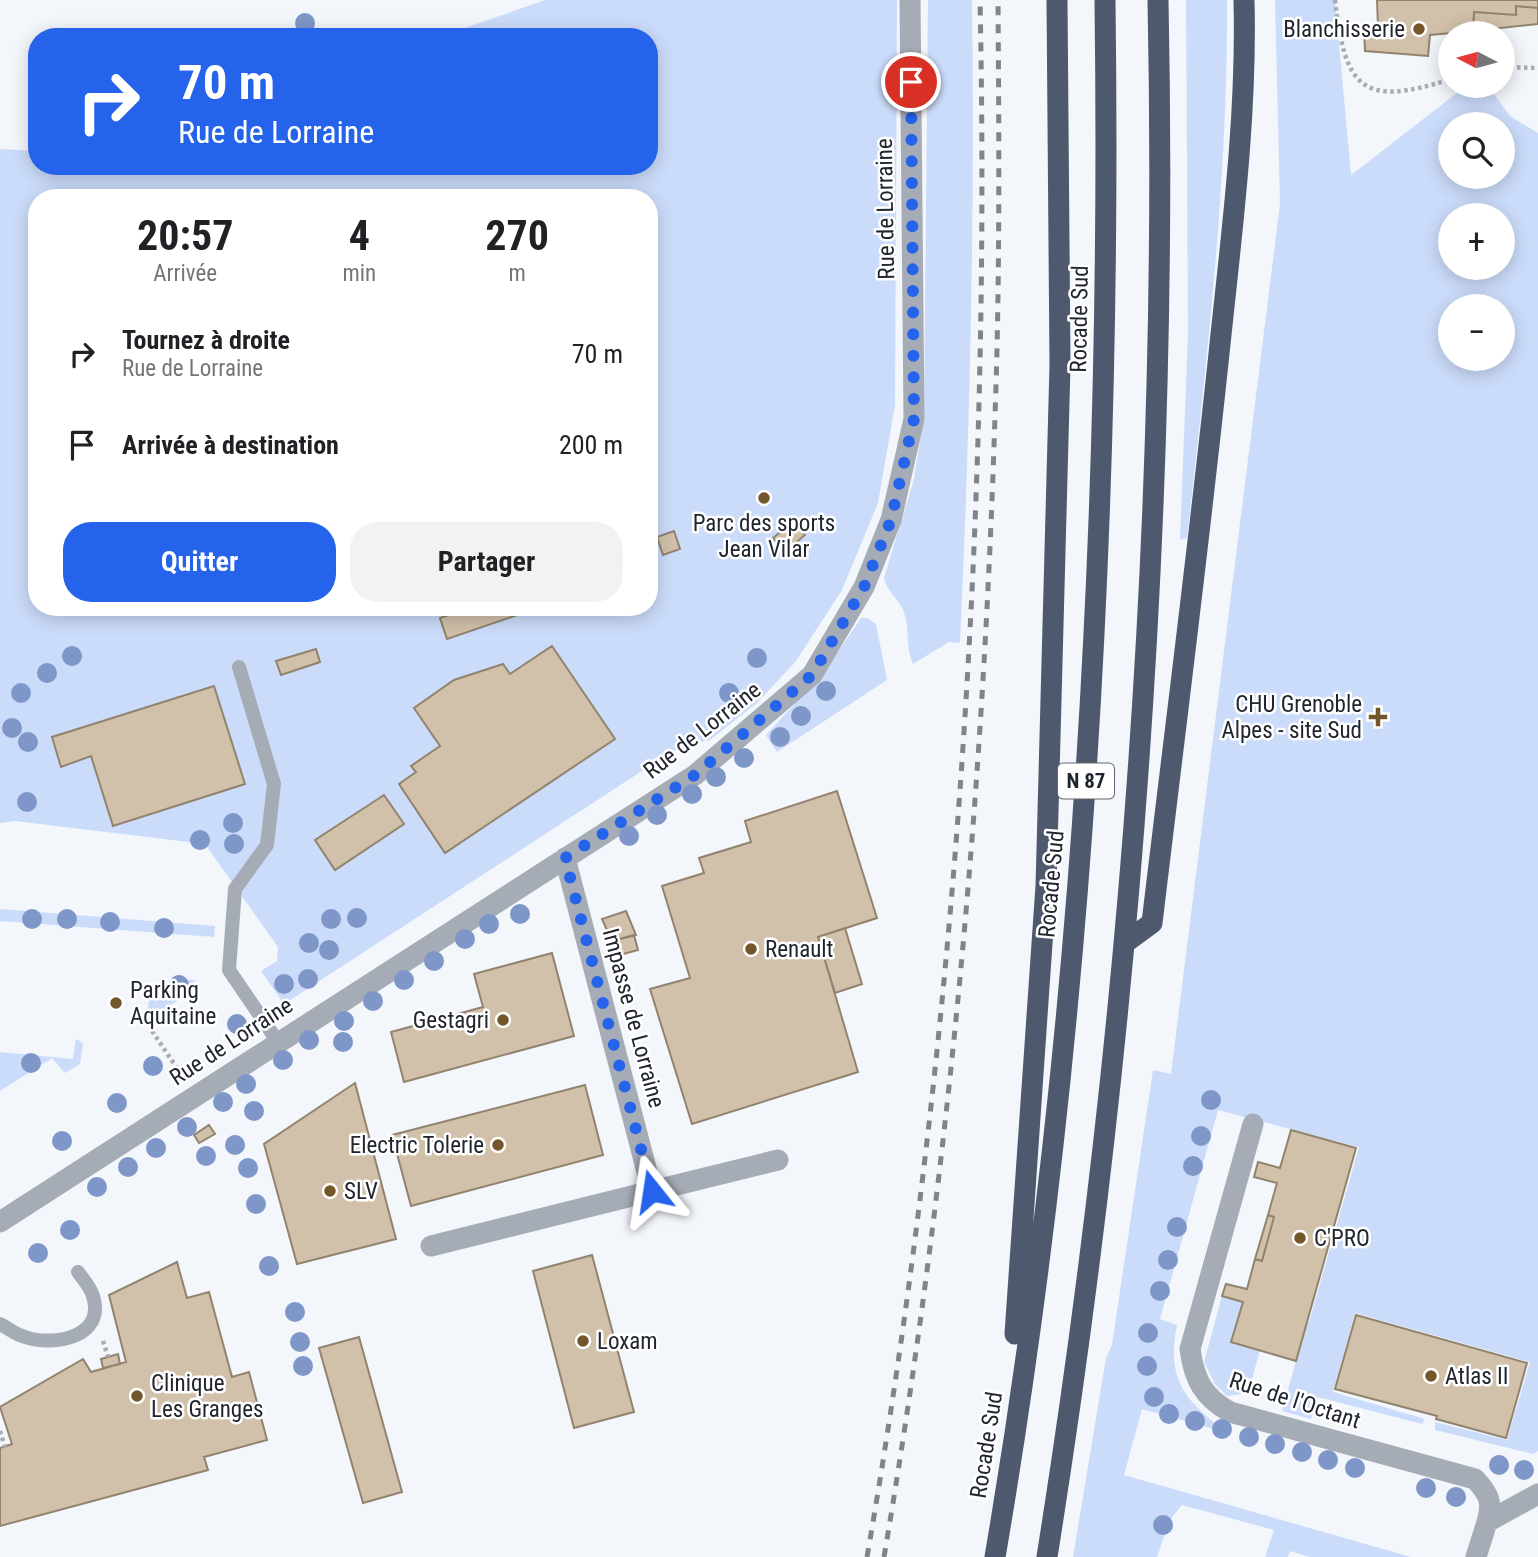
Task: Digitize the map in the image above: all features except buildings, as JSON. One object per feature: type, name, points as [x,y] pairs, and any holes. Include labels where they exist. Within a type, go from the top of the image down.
[{"type":"highway","points":[[1001,1522],[1047,873],[1060,365],[1057,0]]},
{"type":"highway","name":"Rocade Sud","points":[[995,1557],[1021,1392],[1059,1093],[1093,675],[1105,370],[1105,0]]},
{"type":"highway","name":"N 87","points":[[1047,1557],[1069,1421],[1126,942],[1151,583],[1157,410],[1158,0]]},
{"type":"highway","points":[[1126,942],[1152,923],[1205,488],[1233,218],[1243,79],[1244,0]]},
{"type":"street","name":"Rue de Lorraine","points":[[0,1222],[695,775],[812,675],[864,587],[887,531],[914,419],[910,0]]},
{"type":"street","name":"Impasse de Lorraine","points":[[565,858],[652,1191]]},
{"type":"street","name":"Rue de l'Octant","points":[[1253,1124],[1190,1349],[1193,1370],[1201,1388],[1213,1402],[1230,1412],[1475,1479],[1488,1494],[1492,1506],[1476,1557]]},
{"type":"street","points":[[431,1246],[778,1160]]},
{"type":"street","points":[[1487,1522],[1538,1494]]},
{"type":"lane","points":[[239,667],[274,784],[267,845],[235,889],[229,970],[278,1042]]},
{"type":"lane","points":[[0,1324],[25,1338],[60,1340],[87,1331],[94,1321],[93,1297],[78,1272]]},
{"type":"path","points":[[1335,0],[1343,54],[1353,77],[1369,87],[1391,92],[1415,91],[1438,83]]},
{"type":"path","points":[[1516,67],[1538,68]]},
{"type":"path","points":[[152,1031],[196,1095]]},
{"type":"path","points":[[0,1432],[5,1447]]},
{"type":"shaded area","name":"Parc des sports Jean Vilar","points":[[545,0],[897,0],[895,405],[878,503],[842,590],[796,661],[758,702],[710,740],[683,746],[665,756],[284,1004],[261,971],[277,961],[278,947],[205,844],[15,821],[0,823],[0,149],[28,151],[28,175],[658,175],[658,28],[465,28]]},
{"type":"shaded area","points":[[928,0],[972,0],[971,322],[960,643],[949,642],[913,664],[904,612],[884,578],[914,479],[924,415]]},
{"type":"shaded area","points":[[1186,0],[1227,0],[1224,135],[1209,337],[1187,538],[1180,540],[1188,333]]},
{"type":"shaded area","name":"CHU Grenoble Alpes - site Sud","points":[[1275,0],[1335,0],[1351,175],[1450,98],[1497,98],[1507,112],[1438,112],[1438,189],[1515,189],[1515,119],[1538,133],[1538,1451],[1533,1454],[1435,1430],[1435,1422],[1507,1440],[1530,1362],[1355,1313],[1333,1392],[1425,1419],[1422,1424],[1318,1397],[1311,1419],[1282,1411],[1296,1361],[1260,1350],[1250,1386],[1242,1394],[1227,1396],[1215,1384],[1204,1362],[1222,1296],[1309,1322],[1359,1147],[1218,1110],[1160,1319],[1177,1325],[1174,1361],[1182,1387],[1199,1409],[1225,1432],[1142,1409],[1124,1475],[1411,1557],[1310,1557],[1290,1551],[1288,1557],[1265,1557],[1274,1530],[1182,1505],[1170,1520],[1157,1557],[1073,1557],[1106,1358],[1112,1345],[1153,1070],[1171,1074],[1280,204]]},
{"type":"shaded area","points":[[861,618],[867,618],[876,624],[887,680],[777,752],[766,735],[825,671]]},
{"type":"shaded area","points":[[0,909],[215,926],[214,937],[0,921]]},
{"type":"shaded area","points":[[172,979],[195,980],[195,990],[147,1019],[149,999],[171,1000]]},
{"type":"shaded area","points":[[76,1039],[83,1043],[80,1064],[65,1073],[52,1058],[0,1091],[0,1052],[73,1059]]},
{"type":"railway","points":[[867,1557],[898,1366],[923,1172],[961,781],[979,389],[982,194],[980,0]]},
{"type":"railway","points":[[884,1557],[907,1415],[944,1131],[959,988],[982,702],[995,416],[999,156],[998,0]]},
{"type":"place","name":"Blanchisserie","points":[[1419,29]]},
{"type":"place","name":"Parc des sports Jean Vilar","points":[[764,498]]},
{"type":"place","name":"CHU Grenoble Alpes - site Sud","points":[[1378,717]]},
{"type":"place","name":"Renault","points":[[751,949]]},
{"type":"place","name":"Parking Aquitaine","points":[[116,1003]]},
{"type":"place","name":"Gestagri","points":[[503,1020]]},
{"type":"place","name":"Electric Tolerie","points":[[498,1145]]},
{"type":"place","name":"SLV","points":[[330,1191]]},
{"type":"place","name":"C'PRO","points":[[1300,1238]]},
{"type":"place","name":"Loxam","points":[[583,1341]]},
{"type":"place","name":"Atlas II","points":[[1431,1376]]},
{"type":"place","name":"Clinique Les Granges","points":[[137,1396]]},
{"type":"route","points":[[652,1191],[565,858],[695,775],[812,675],[864,587],[891,520],[914,419],[911,82]]}]
